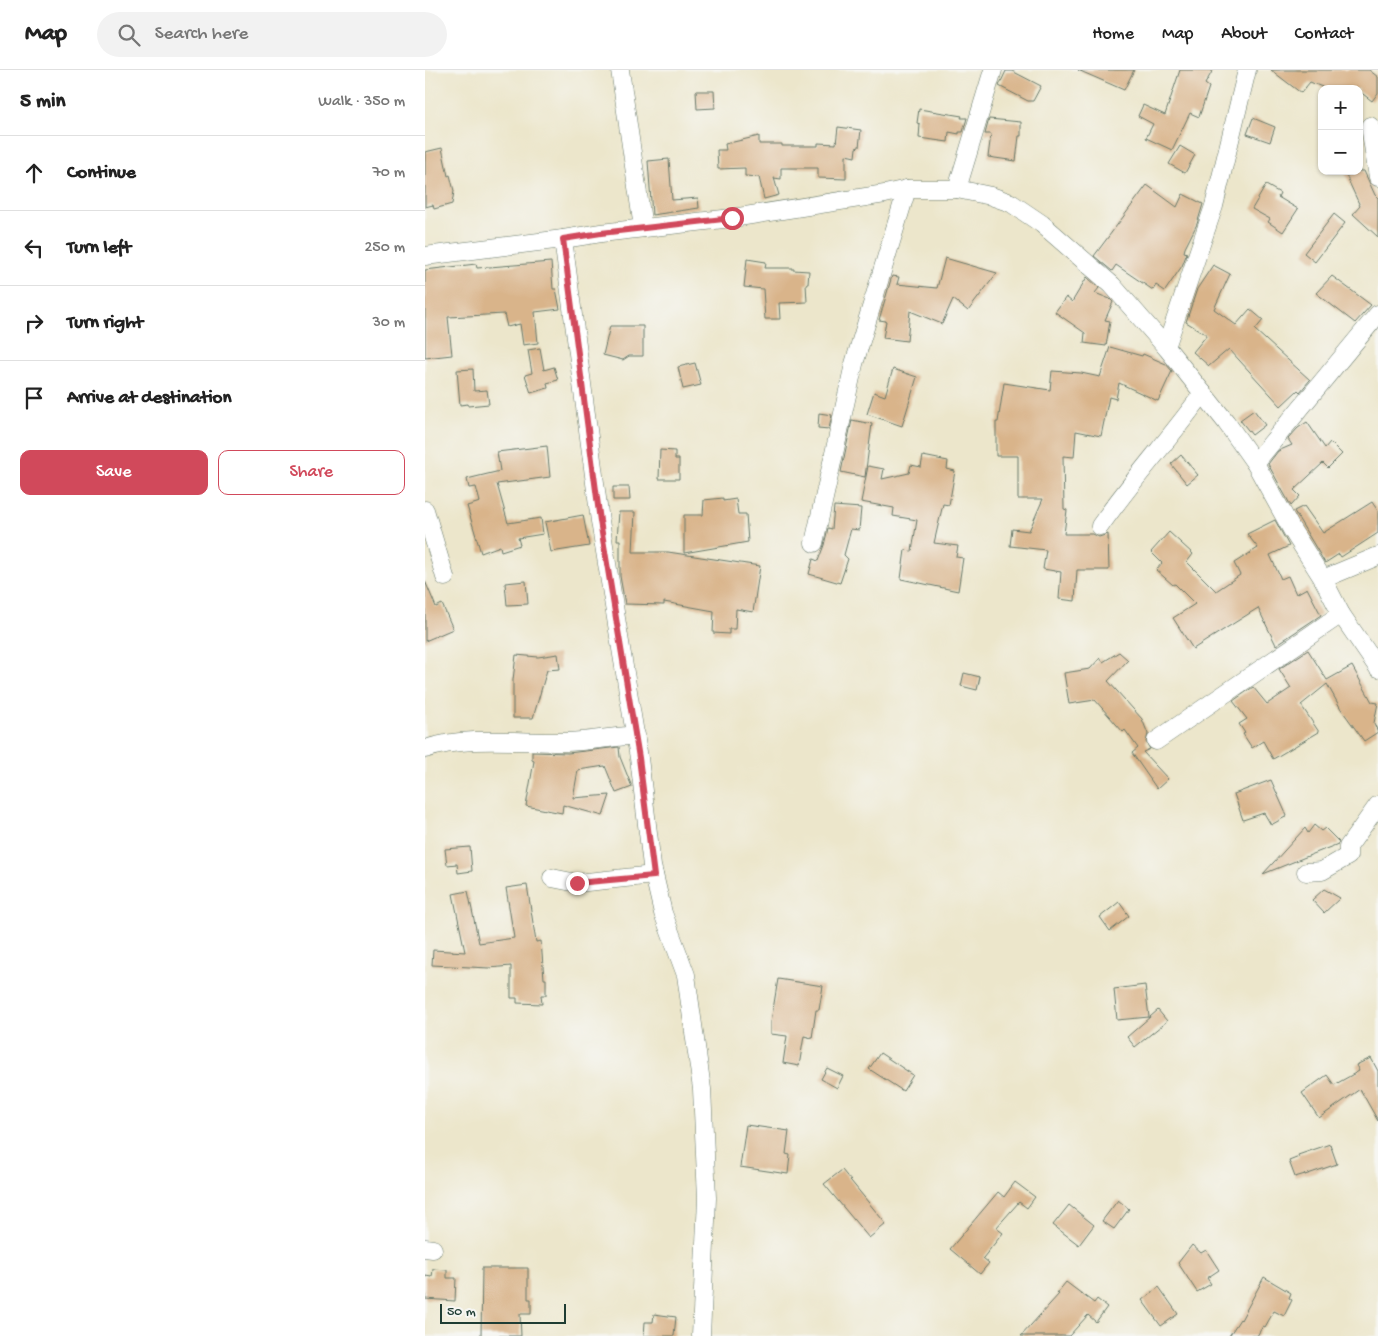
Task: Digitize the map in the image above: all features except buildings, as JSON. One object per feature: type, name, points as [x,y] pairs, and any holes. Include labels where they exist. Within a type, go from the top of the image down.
[{"type":"street","points":[[620,70],[643,228]]},
{"type":"street","points":[[957,189],[993,70]]},
{"type":"street","points":[[1166,347],[1214,206],[1247,70]]},
{"type":"street","points":[[1371,126],[1378,176]]},
{"type":"street","points":[[815,543],[854,364],[907,189]]},
{"type":"street","points":[[425,256],[732,218],[907,189],[957,189],[991,196],[1011,203],[1041,224],[1112,285],[1166,347],[1226,422],[1255,463],[1292,530],[1323,579],[1341,614],[1378,668]]},
{"type":"street","points":[[563,239],[600,521],[636,735],[654,876],[663,913],[686,975],[702,1090],[707,1198],[701,1336]]},
{"type":"street","points":[[1255,463],[1378,314]]},
{"type":"street","points":[[1100,526],[1121,496],[1177,430],[1203,393]]},
{"type":"street","points":[[425,510],[445,577]]},
{"type":"street","points":[[1323,579],[1378,556]]},
{"type":"street","points":[[1156,741],[1341,614]]},
{"type":"street","points":[[425,749],[436,745],[459,742],[567,742],[636,735]]},
{"type":"street","points":[[1306,872],[1322,871],[1348,856],[1348,847],[1378,805]]},
{"type":"street","points":[[552,878],[577,883],[654,876]]},
{"type":"route","points":[[577,883],[654,876],[639,758],[600,521],[563,239],[732,218]]}]
